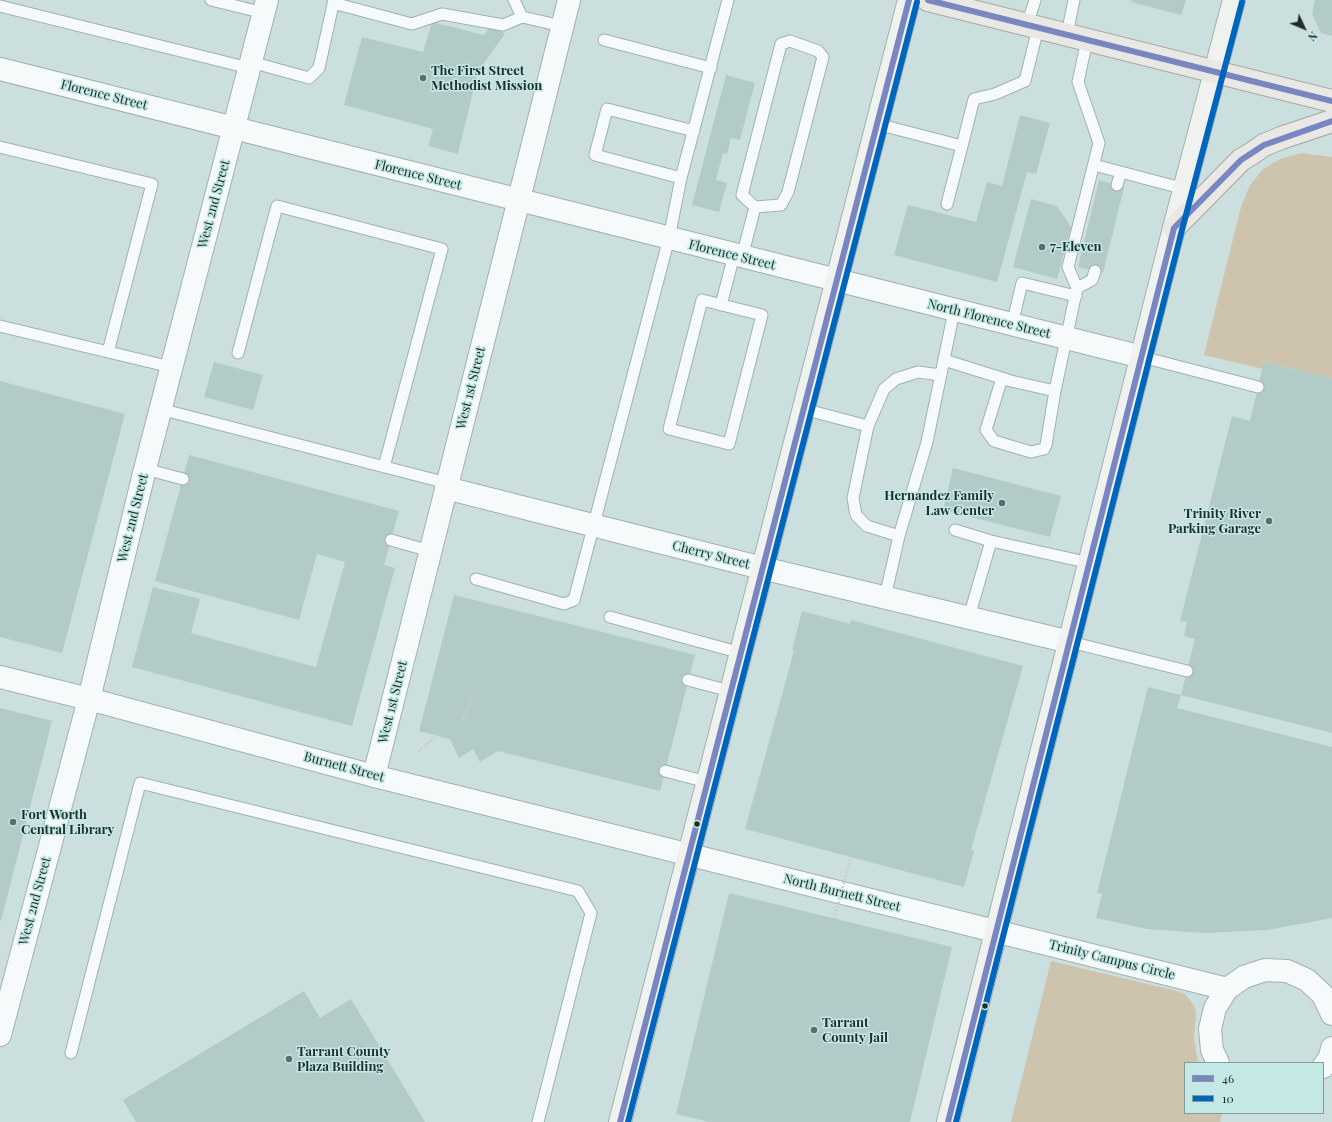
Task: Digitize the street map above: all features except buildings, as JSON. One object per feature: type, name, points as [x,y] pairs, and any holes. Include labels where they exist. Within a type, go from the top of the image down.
[{"type":"main road","points":[[620,1122],[909,0]]},
{"type":"main road","points":[[928,0],[1077,37],[1217,63],[1332,102]]},
{"type":"main road","points":[[948,1122],[1174,228],[1234,0]]},
{"type":"main road","points":[[1174,228],[1241,160],[1257,149],[1281,138],[1332,121]]},
{"type":"street","name":"West 1st Street","points":[[374,776],[568,0]]},
{"type":"street","name":"West 2nd Street","points":[[0,1035],[89,699],[160,409],[265,6]]},
{"type":"street","name":"Florence Street","points":[[0,69],[836,281]]},
{"type":"street","name":"North Florence Street","points":[[836,281],[1142,357]]},
{"type":"street","name":"Cherry Street","points":[[447,486],[762,568],[1070,642]]},
{"type":"street","name":"Burnett Street","points":[[0,676],[374,776],[689,854]]},
{"type":"street","name":"North Burnett Street","points":[[689,854],[996,932]]},
{"type":"street","name":"Trinity Campus Circle","points":[[996,932],[1227,989]]},
{"type":"street","points":[[1218,1062],[1212,1050],[1210,1029],[1215,1008],[1227,989],[1244,976],[1266,970],[1287,971],[1307,980],[1323,995],[1332,1014]]},
{"type":"street","points":[[1324,1066],[1330,1058],[1332,1048]]},
{"type":"lane","points":[[211,0],[265,6]]},
{"type":"lane","points":[[514,0],[522,17]]},
{"type":"lane","points":[[476,579],[564,604],[574,600],[595,525],[669,238],[681,178],[728,0]]},
{"type":"lane","points":[[947,204],[974,99],[995,94],[1025,81],[1035,0]]},
{"type":"lane","points":[[1002,378],[986,430],[994,441],[1031,452],[1044,449],[1076,292],[1068,267],[1099,143],[1078,82],[1074,0]]},
{"type":"lane","points":[[0,6],[309,78],[319,68],[334,2],[412,24],[442,14],[503,25],[522,17],[562,26]]},
{"type":"lane","points":[[604,40],[711,68]]},
{"type":"lane","points":[[790,40],[818,52],[823,57],[788,192],[781,204],[755,207],[742,195],[781,44],[790,40]]},
{"type":"lane","points":[[681,178],[595,155],[607,109],[694,131]]},
{"type":"lane","points":[[877,124],[962,146]]},
{"type":"lane","points":[[0,146],[152,184],[108,352]]},
{"type":"lane","points":[[1094,164],[1185,189]]},
{"type":"lane","points":[[1117,185],[1121,172]]},
{"type":"lane","points":[[238,353],[277,206],[442,249],[384,467]]},
{"type":"lane","points":[[721,305],[755,207]]},
{"type":"lane","points":[[1012,325],[1022,283],[1076,292],[1092,280],[1095,271]]},
{"type":"lane","points":[[702,300],[721,305],[762,315],[728,444],[669,429],[702,300]]},
{"type":"lane","points":[[885,597],[899,536],[927,442],[954,311]]},
{"type":"lane","points":[[0,326],[171,366]]},
{"type":"lane","points":[[1142,357],[1258,387]]},
{"type":"lane","points":[[944,360],[1002,378],[1055,391]]},
{"type":"lane","points":[[899,536],[867,526],[856,515],[853,498],[868,426],[884,389],[896,379],[918,372],[941,375]]},
{"type":"lane","points":[[803,408],[868,426]]},
{"type":"lane","points":[[160,409],[384,467],[447,486]]},
{"type":"lane","points":[[145,469],[183,479]]},
{"type":"lane","points":[[955,530],[991,541],[1090,563]]},
{"type":"lane","points":[[391,540],[430,551]]},
{"type":"lane","points":[[969,617],[991,541]]},
{"type":"lane","points":[[610,617],[741,653]]},
{"type":"lane","points":[[1070,642],[1187,671]]},
{"type":"lane","points":[[688,680],[730,691]]},
{"type":"lane","points":[[665,770],[707,782]]},
{"type":"lane","points":[[71,1052],[140,782],[578,891],[591,913],[538,1122]]},
{"type":"path","points":[[461,724],[473,693]]},
{"type":"path","points":[[418,752],[437,735]]},
{"type":"path","points":[[834,919],[851,857]]},
{"type":"shaded area","points":[[1301,153],[1332,157],[1332,378],[1265,362],[1263,369],[1204,355],[1241,207],[1249,187],[1262,170],[1280,159]]},
{"type":"shaded area","points":[[1051,961],[1177,991],[1185,994],[1195,1007],[1196,1014],[1194,1038],[1198,1062],[1184,1062],[1184,1114],[1222,1114],[1220,1122],[1011,1122]]},
{"type":"transit line","name":"46","points":[[620,1122],[909,0]]},
{"type":"transit line","name":"46","points":[[928,0],[1332,101]]},
{"type":"transit line","name":"10","points":[[628,1122],[917,2]]},
{"type":"transit line","name":"10","points":[[956,1122],[1182,230],[1242,2]]},
{"type":"transit line","name":"46","points":[[948,1122],[1174,228],[1241,160],[1264,145],[1332,121]]},
{"type":"place","name":"The First Street Methodist Mission","points":[[423,78]]},
{"type":"place","name":"7-Eleven","points":[[1042,247]]},
{"type":"place","name":"Hernandez Family Law Center","points":[[1002,503]]},
{"type":"place","name":"Trinity River Parking Garage","points":[[1269,521]]},
{"type":"place","name":"Fort Worth Central Library","points":[[13,822]]},
{"type":"place","name":"Tarrant County Jail","points":[[814,1030]]},
{"type":"place","name":"Tarrant County Plaza Building","points":[[289,1059]]}]
